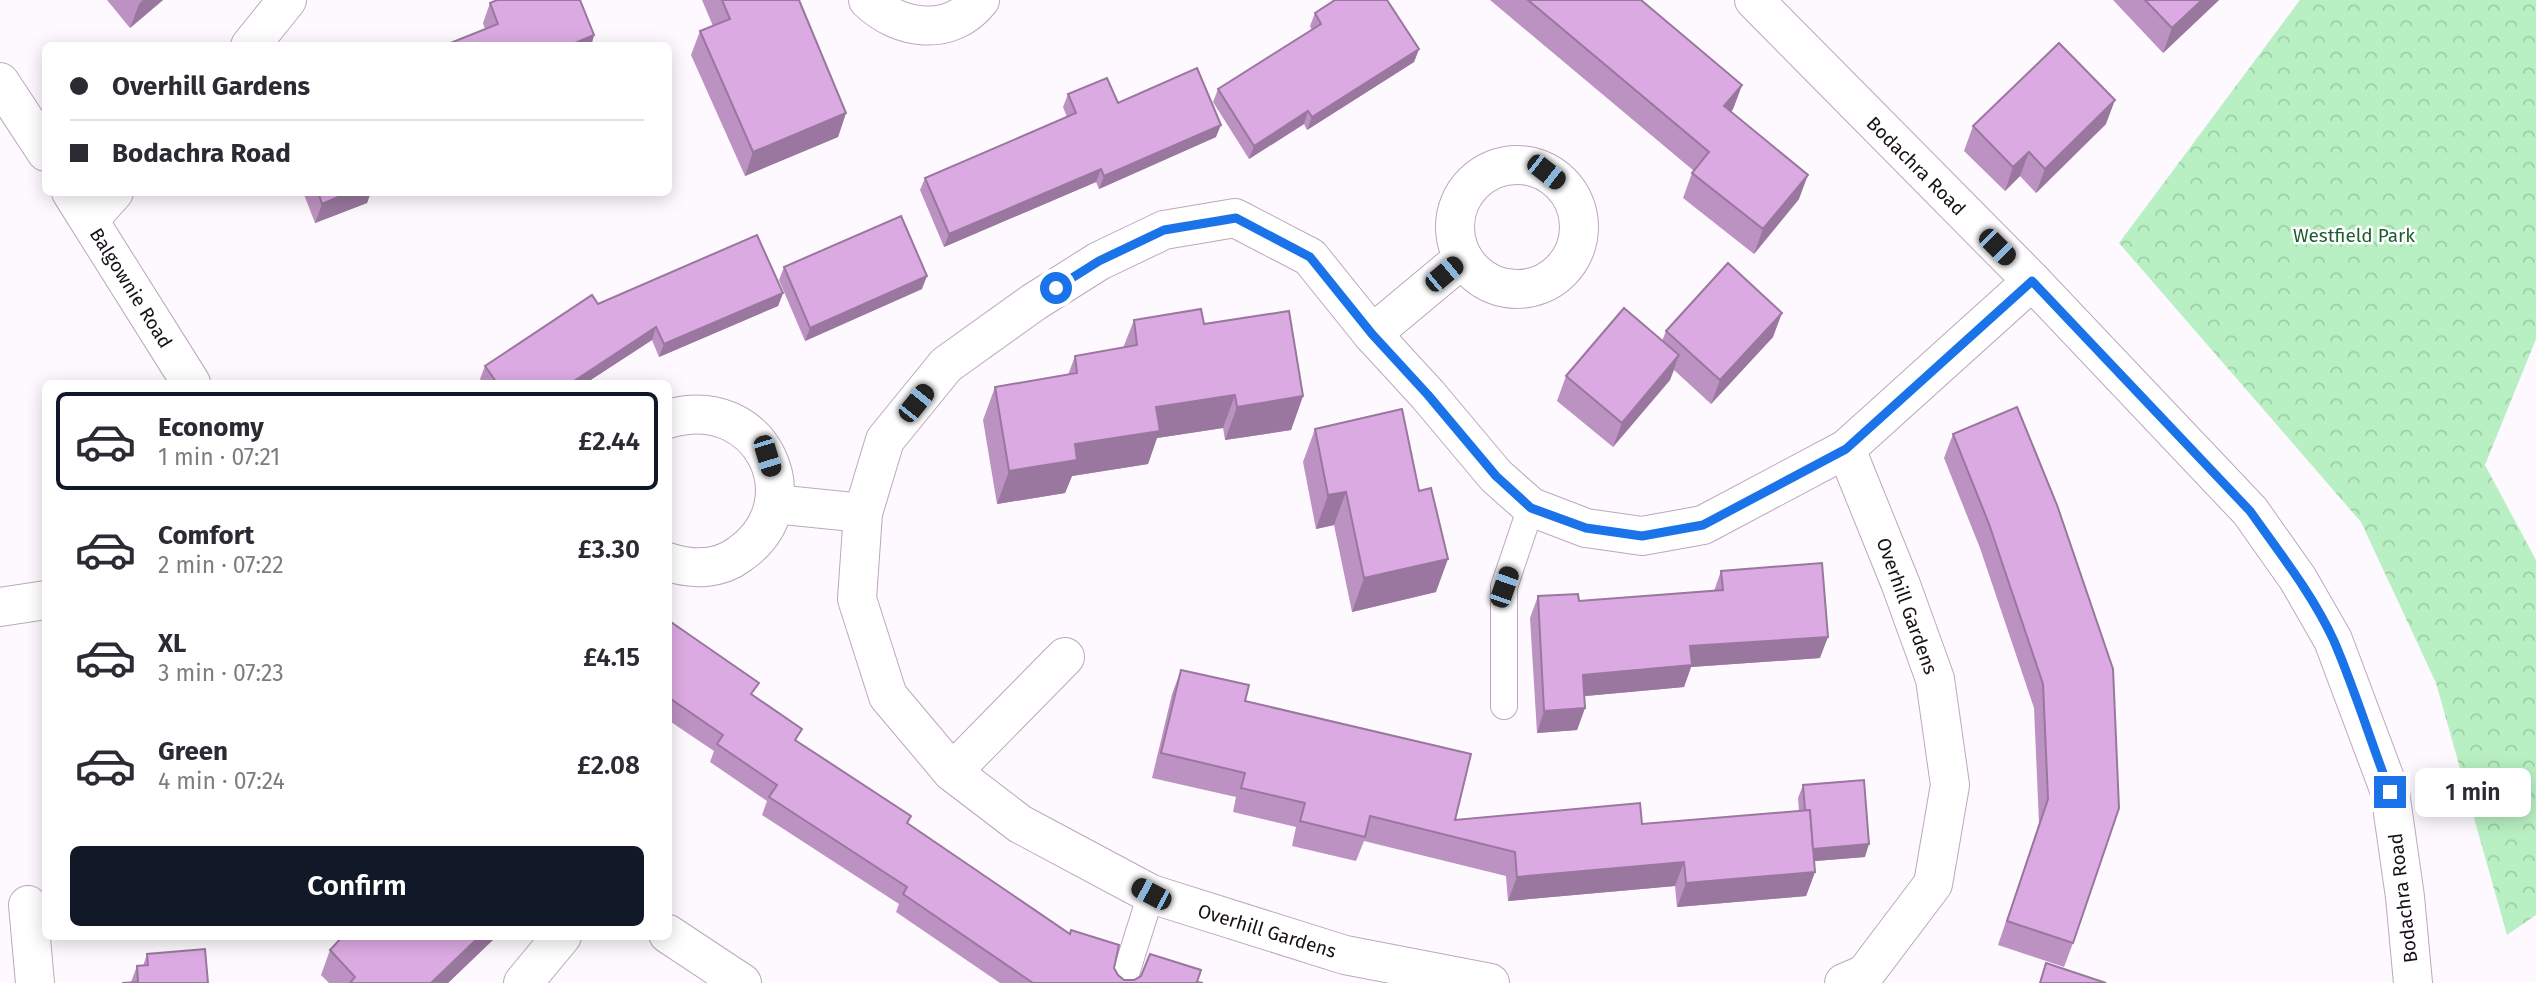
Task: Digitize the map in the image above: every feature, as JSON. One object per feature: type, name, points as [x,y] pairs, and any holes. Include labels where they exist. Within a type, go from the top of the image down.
[{"type":"street","points":[[253,42],[287,0]]},
{"type":"street","points":[[868,0],[883,14],[901,23],[921,27],[960,17],[980,0]]},
{"type":"street","name":"Bodachra Road","points":[[1754,0],[2032,281],[2250,511],[2298,579],[2333,640],[2390,792],[2405,897],[2413,983]]},
{"type":"street","points":[[0,82],[42,146]]},
{"type":"street","name":"Balgownie Road","points":[[92,202],[189,380]]},
{"type":"street","name":"Overhill Gardens","points":[[1490,983],[1345,955],[1151,894],[1020,824],[952,772],[888,696],[857,599],[863,513],[886,440],[946,365],[1034,302],[1099,261],[1164,230],[1236,218],[1310,257],[1372,334],[1496,476],[1531,508],[1586,528],[1642,536],[1703,525],[1846,449],[2032,281]]},
{"type":"street","points":[[1372,334],[1462,259]]},
{"type":"street","points":[[672,418],[686,414],[710,414],[733,422],[753,436],[767,456],[774,479],[774,504],[766,527],[752,546],[732,560],[709,568],[684,568],[672,564]]},
{"type":"street","name":"Overhill Gardens","points":[[1844,983],[1865,974],[1933,884],[1950,785],[1935,679],[1901,585],[1846,449]]},
{"type":"street","points":[[774,504],[863,513]]},
{"type":"street","points":[[0,607],[42,601]]},
{"type":"street","points":[[952,772],[1065,657]]},
{"type":"street","points":[[25,905],[35,983]]},
{"type":"street","points":[[672,937],[741,983]]},
{"type":"street","points":[[523,983],[559,940]]},
{"type":"lane","points":[[1504,706],[1504,587],[1531,508]]},
{"type":"lane","points":[[1123,983],[1151,894]]},
{"type":"green space","name":"Westfield Park","points":[[2300,0],[2536,0],[2536,339],[2485,465],[2536,560],[2536,915],[2507,935],[2436,683],[2361,522],[2119,243]]},
{"type":"building","points":[[497,0],[580,0],[594,35],[577,42],[453,42],[498,24],[490,3]]},
{"type":"building","points":[[722,0],[799,0],[846,113],[753,152],[700,31],[730,19]]},
{"type":"building","points":[[1335,0],[1387,0],[1419,49],[1312,117],[1308,111],[1254,146],[1218,89],[1321,24],[1315,13]]},
{"type":"building","points":[[1528,0],[1641,0],[1742,85],[1724,106],[1808,175],[1763,229],[1692,173],[1709,152]]},
{"type":"building","points":[[2145,0],[2202,0],[2172,28]]},
{"type":"building","points":[[2059,43],[2115,100],[2045,169],[2029,152],[2013,167],[1973,126]]},
{"type":"building","points":[[1197,68],[1221,125],[1104,176],[1101,169],[949,234],[925,178],[1076,113],[1068,94],[1107,78],[1118,103]]},
{"type":"building","points":[[319,196],[341,196],[322,204]]},
{"type":"building","points":[[901,216],[927,276],[810,328],[784,267]]},
{"type":"building","points":[[757,235],[783,293],[664,344],[656,327],[576,380],[495,380],[485,366],[592,295],[598,304]]},
{"type":"building","points":[[1728,263],[1782,313],[1720,380],[1666,331]]},
{"type":"building","points":[[1624,308],[1679,355],[1622,423],[1566,376]]},
{"type":"building","points":[[1201,309],[1204,324],[1289,311],[1303,396],[1237,407],[1235,395],[1156,407],[1160,431],[1075,444],[1077,460],[1009,471],[995,387],[1077,373],[1075,356],[1137,345],[1134,320]]},
{"type":"building","points":[[2017,407],[2057,505],[2113,669],[2119,808],[2073,943],[2007,921],[2048,799],[2043,684],[1989,524],[1953,434]]},
{"type":"building","points":[[1402,409],[1419,491],[1431,488],[1448,559],[1364,578],[1346,492],[1328,495],[1315,429]]},
{"type":"building","points":[[1822,563],[1828,637],[1690,646],[1692,665],[1583,675],[1585,708],[1544,711],[1538,596],[1578,594],[1579,601],[1723,590],[1721,571]]},
{"type":"building","points":[[672,623],[759,683],[751,694],[802,729],[795,740],[911,816],[907,823],[1070,934],[1071,930],[1119,945],[1114,968],[1124,980],[1134,980],[1141,976],[1150,954],[1201,970],[1197,982],[1203,983],[1033,983],[903,894],[907,887],[769,797],[777,785],[717,744],[723,735],[672,700]]},
{"type":"building","points":[[1181,670],[1249,685],[1245,701],[1471,754],[1455,820],[1640,803],[1642,824],[1810,810],[1815,872],[1686,883],[1684,862],[1517,877],[1515,852],[1370,816],[1365,837],[1300,821],[1305,803],[1241,788],[1245,773],[1161,753]]},
{"type":"building","points":[[1864,780],[1869,844],[1813,849],[1810,810],[1805,810],[1803,785]]},
{"type":"building","points":[[339,940],[476,940],[431,983],[350,983],[355,977],[330,950]]},
{"type":"building","points":[[205,949],[208,983],[122,983],[138,982],[137,966],[148,965],[147,954]]},
{"type":"building","points":[[2046,963],[2106,983],[2040,983]]},
{"type":"route","points":[[1056,288],[1099,261],[1164,230],[1236,218],[1310,257],[1372,334],[1496,476],[1531,508],[1586,528],[1642,536],[1703,525],[1846,449],[2032,281],[2250,511],[2298,579],[2333,640],[2390,792]]}]
